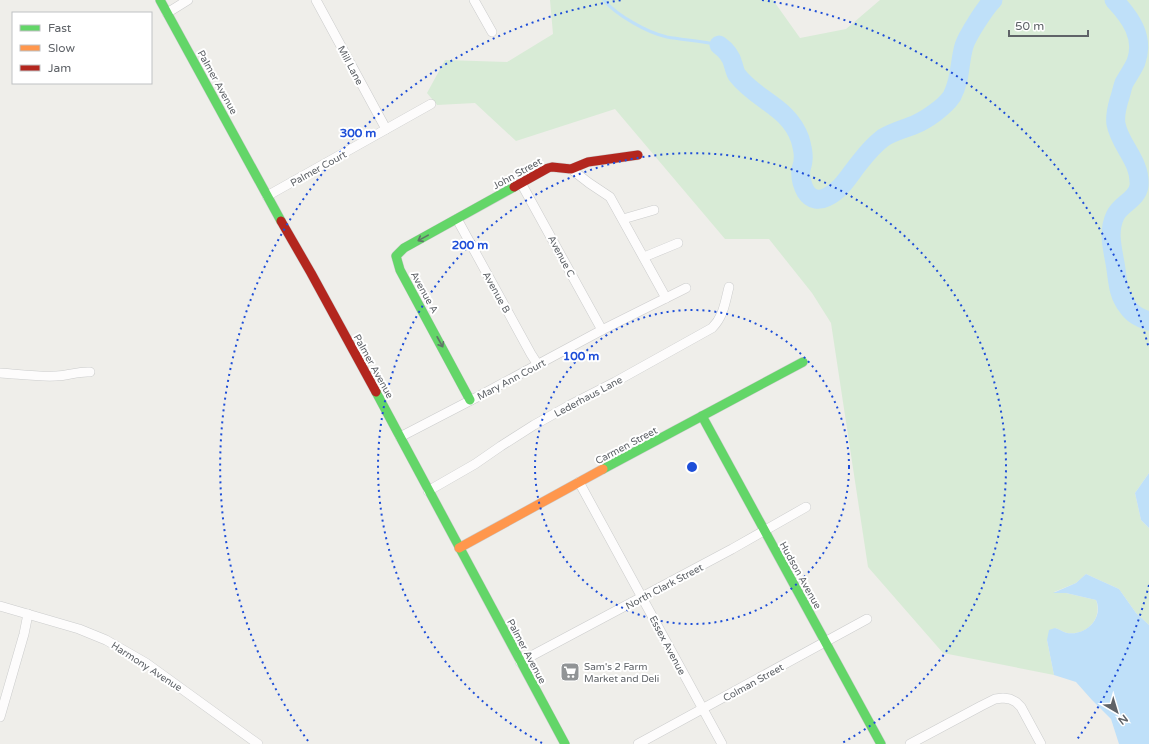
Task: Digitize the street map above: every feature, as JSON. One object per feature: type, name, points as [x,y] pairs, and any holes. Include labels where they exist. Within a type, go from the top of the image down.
[{"type":"street","name":"Palmer Avenue","points":[[160,0],[400,437],[564,744]]},
{"type":"street","points":[[168,13],[188,0]]},
{"type":"street","name":"Mill Lane","points":[[316,0],[386,129]]},
{"type":"street","points":[[474,0],[492,32]]},
{"type":"street","name":"Palmer Court","points":[[267,196],[431,104]]},
{"type":"street","name":"John Street","points":[[457,219],[552,167],[571,168],[588,162],[638,155]]},
{"type":"street","points":[[571,168],[589,183],[610,197],[666,298]]},
{"type":"street","name":"Avenue C","points":[[521,183],[602,330]]},
{"type":"street","points":[[623,219],[654,210]]},
{"type":"street","name":"Avenue B","points":[[457,219],[538,365]]},
{"type":"street","name":"Avenue A","points":[[457,219],[404,248],[396,256],[400,270],[470,400]]},
{"type":"street","points":[[644,257],[678,243]]},
{"type":"street","name":"Lederhaus Lane","points":[[428,491],[475,464],[501,446],[570,404],[615,382],[712,328],[723,313],[729,287]]},
{"type":"street","name":"Mary Ann Court","points":[[400,437],[602,330],[686,288]]},
{"type":"street","name":"Carmen Street","points":[[459,548],[804,362]]},
{"type":"street","points":[[0,373],[67,376],[80,372],[90,372]]},
{"type":"street","name":"Hudson Avenue","points":[[702,416],[881,744]]},
{"type":"street","name":"Essex Avenue","points":[[579,482],[722,744]]},
{"type":"street","name":"North Clark Street","points":[[520,662],[732,549],[806,507]]},
{"type":"street","name":"Harmony Avenue","points":[[0,606],[79,629],[106,640],[125,650],[146,663],[258,744]]},
{"type":"street","points":[[0,717],[24,634],[28,614]]},
{"type":"street","name":"Colman Street","points":[[638,744],[867,619]]},
{"type":"street","points":[[910,744],[995,699],[1003,698],[1016,702],[1025,714],[1041,744]]},
{"type":"green space","points":[[550,0],[773,0],[800,38],[846,29],[880,0],[1149,0],[1149,473],[1135,493],[1141,520],[1149,528],[1149,625],[1136,613],[1119,589],[1086,574],[1076,583],[1054,592],[1066,593],[1096,600],[1098,607],[1095,620],[1086,629],[1081,632],[1067,633],[1055,628],[1047,640],[1054,675],[943,653],[868,567],[831,323],[812,293],[769,239],[725,239],[615,109],[516,141],[475,103],[437,105],[427,93],[445,60],[507,62],[553,34]]},
{"type":"water","points":[[1149,473],[1149,528],[1141,520],[1135,493]]},
{"type":"water","points":[[1086,574],[1119,589],[1136,613],[1149,625],[1149,744],[1119,744],[1111,719],[1076,682],[1054,675],[1047,640],[1049,630],[1055,628],[1067,633],[1081,632],[1092,624],[1098,613],[1098,607],[1096,600],[1066,593],[1053,593],[1076,583]]},
{"type":"waterway","points":[[604,0],[616,12],[651,32],[667,37],[719,45]]},
{"type":"waterway","points":[[719,45],[730,56],[736,74],[745,84],[780,111],[795,128],[803,150],[803,163],[801,169],[803,187],[810,197],[821,199],[837,190],[868,152],[883,138],[924,120],[935,113],[949,100],[955,90],[962,52],[966,41],[977,22],[993,0]]},
{"type":"waterway","points":[[1114,0],[1130,20],[1139,44],[1136,62],[1124,83],[1116,116],[1118,132],[1137,169],[1139,186],[1135,195],[1117,212],[1115,216],[1111,233],[1112,245],[1118,286],[1121,296],[1134,314],[1149,321]]},
{"type":"traffic: fast","points":[[160,0],[281,221]]},
{"type":"traffic: fast","points":[[470,400],[400,270],[396,256],[404,248],[514,187]]},
{"type":"traffic: fast","points":[[603,469],[803,362]]},
{"type":"traffic: fast","points":[[376,392],[565,744]]},
{"type":"traffic: fast","points":[[702,416],[881,744]]},
{"type":"traffic: slow","points":[[459,548],[603,469]]},
{"type":"traffic: jam","points":[[514,187],[548,168],[571,169],[588,162],[638,155]]},
{"type":"traffic: jam","points":[[281,221],[376,392]]},
{"type":"place","name":"Sam's 2 Farm Market and Deli","points":[[570,672]]}]
